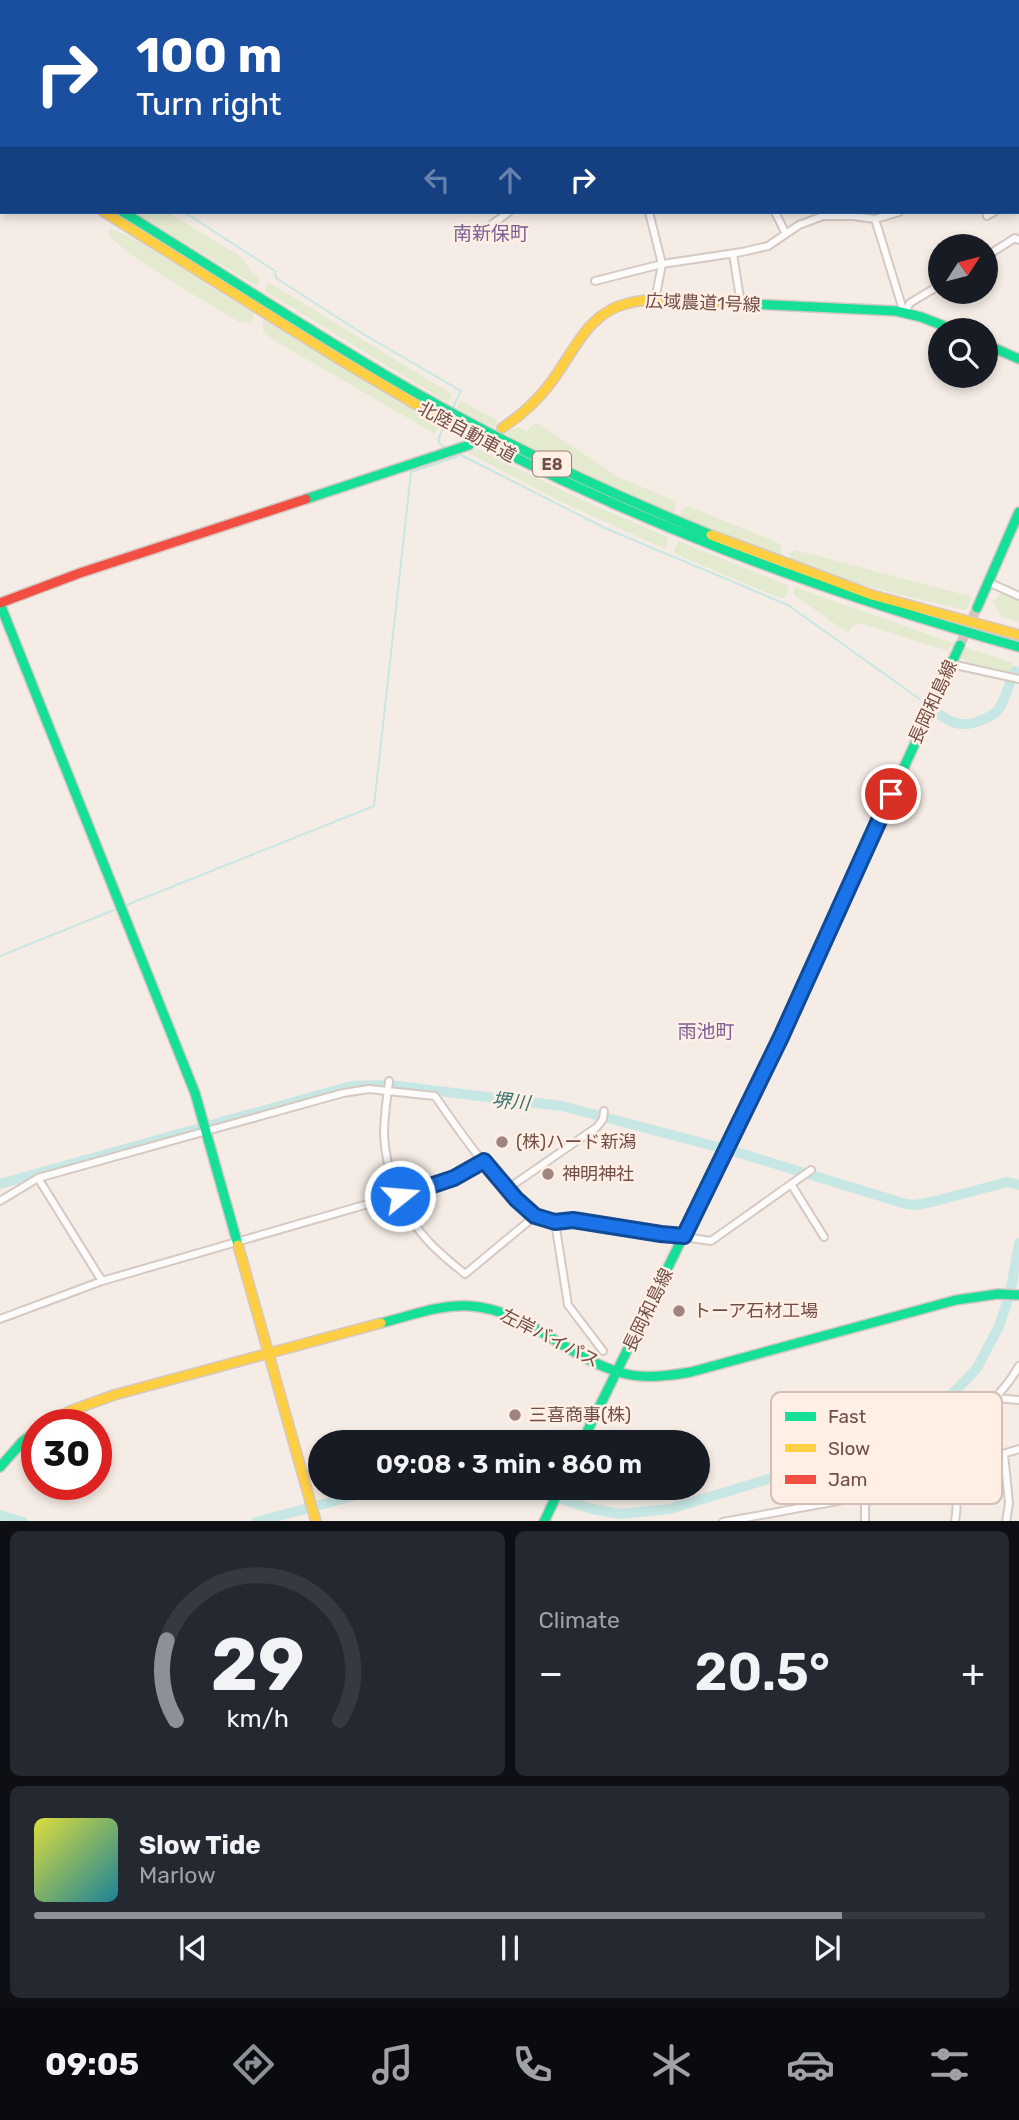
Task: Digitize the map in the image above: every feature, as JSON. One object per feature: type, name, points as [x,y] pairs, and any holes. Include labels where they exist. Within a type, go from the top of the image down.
[{"type":"main road","name":"北陸自動車道","points":[[107,214],[407,400],[568,485],[666,529],[790,578],[923,621],[1019,646]]},
{"type":"main road","name":"北陸自動車道","points":[[126,214],[429,400],[576,476],[718,537],[852,588],[1019,635]]},
{"type":"main road","name":"広域農道1号線","points":[[502,428],[540,397],[590,324],[600,314],[625,303],[655,300],[741,304],[904,313],[928,320]]},
{"type":"main road","points":[[998,350],[1019,359]]},
{"type":"main road","points":[[315,1518],[195,1093],[0,603],[80,573],[469,445]]},
{"type":"main road","points":[[977,608],[1019,512]]},
{"type":"main road","name":"長岡和島線","points":[[588,1430],[781,1037],[960,645]]},
{"type":"main road","name":"左岸バイパス","points":[[76,1409],[114,1395],[427,1310],[474,1306],[515,1316],[617,1372],[655,1376],[691,1372],[956,1300],[998,1294],[1019,1295]]},
{"type":"main road","points":[[0,1467],[21,1443]]},
{"type":"main road","points":[[544,1521],[554,1500]]},
{"type":"street","points":[[491,225],[506,214]]},
{"type":"street","points":[[650,214],[662,264],[655,300]]},
{"type":"street","points":[[776,214],[786,234]]},
{"type":"street","points":[[595,281],[662,264],[768,246],[799,225],[823,216],[852,214],[875,219],[893,214]]},
{"type":"street","points":[[875,219],[904,313]]},
{"type":"street","points":[[998,249],[1015,238],[1019,240]]},
{"type":"street","points":[[733,254],[741,304]]},
{"type":"street","points":[[904,313],[911,303],[928,292]]},
{"type":"street","points":[[988,582],[1019,596]]},
{"type":"street","points":[[951,664],[1019,679]]},
{"type":"street","points":[[389,1081],[384,1134],[386,1149],[400,1196],[426,1239],[465,1274],[535,1216]]},
{"type":"street","points":[[0,1201],[38,1178],[352,1090],[369,1089],[435,1096],[507,1189],[535,1216],[555,1222],[573,1220],[711,1241],[811,1170]]},
{"type":"street","points":[[507,1189],[597,1127],[603,1119],[604,1111]]},
{"type":"street","points":[[0,1319],[102,1281],[238,1240],[400,1196],[454,1178],[484,1161]]},
{"type":"street","points":[[38,1178],[102,1281]]},
{"type":"street","points":[[791,1184],[824,1237]]},
{"type":"street","points":[[555,1222],[568,1305],[603,1351]]},
{"type":"street","points":[[1000,1392],[1019,1367]]},
{"type":"street","points":[[1006,1521],[1009,1503],[1004,1454],[1019,1450]]},
{"type":"street","points":[[723,1521],[820,1504]]},
{"type":"green space","points":[[137,214],[170,214],[240,256],[259,277],[258,287]]},
{"type":"green space","points":[[110,228],[140,242],[254,314],[252,323],[239,322],[129,253],[108,233]]},
{"type":"green space","points":[[270,283],[450,393],[452,395],[448,403],[265,291],[266,285]]},
{"type":"green space","points":[[263,319],[439,426],[435,434],[272,339],[263,331]]},
{"type":"green space","points":[[460,401],[495,419],[495,428],[457,409]]},
{"type":"green space","points":[[536,422],[620,478],[676,501],[673,515],[511,438],[506,433],[518,427],[527,431]]},
{"type":"green space","points":[[476,448],[582,500],[663,535],[668,539],[665,549],[560,501],[468,453]]},
{"type":"green space","points":[[688,506],[780,544],[783,559],[680,516],[682,510]]},
{"type":"green space","points":[[678,541],[789,586],[788,593],[782,599],[673,553]]},
{"type":"green space","points":[[795,550],[973,597],[966,610],[877,589],[832,576],[790,559]]},
{"type":"green space","points":[[794,587],[953,643],[948,651],[859,623],[851,627],[848,633],[794,595]]},
{"type":"green space","points":[[1003,592],[1019,600],[1019,622],[1001,616],[992,602]]},
{"type":"green space","points":[[963,647],[1013,663],[1009,672],[971,664],[960,657]]},
{"type":"waterway","points":[[187,214],[275,271],[276,278],[360,332],[461,391],[452,409]]},
{"type":"waterway","points":[[444,426],[438,440],[449,449]]},
{"type":"waterway","points":[[457,453],[605,528],[788,605],[928,705]]},
{"type":"waterway","points":[[124,906],[374,806],[411,472],[459,456]]},
{"type":"waterway","points":[[936,712],[953,722],[963,724],[990,716],[1000,707],[1015,671]]},
{"type":"waterway","points":[[0,956],[119,908]]},
{"type":"waterway","name":"堺川","points":[[0,1184],[351,1086],[389,1085],[562,1106],[733,1151],[906,1204],[936,1201],[1007,1182],[1019,1185]]},
{"type":"waterway","points":[[954,1392],[977,1368],[999,1326],[1010,1294],[1019,1243]]},
{"type":"waterway","points":[[710,1497],[771,1478]]},
{"type":"waterway","points":[[260,1521],[338,1500]]},
{"type":"waterway","points":[[565,1500],[620,1514],[670,1509],[700,1500]]},
{"type":"waterway","points":[[0,1515],[20,1521]]},
{"type":"tunnel","points":[[960,645],[977,608]]},
{"type":"traffic: fast","points":[[126,214],[349,353],[459,417],[566,471],[711,535]]},
{"type":"traffic: fast","points":[[730,303],[896,311],[928,320]]},
{"type":"traffic: fast","points":[[998,350],[1019,359]]},
{"type":"traffic: fast","points":[[439,418],[580,488],[722,549],[868,601],[1019,647]]},
{"type":"traffic: fast","points":[[306,499],[469,445]]},
{"type":"traffic: fast","points":[[977,608],[1019,512]]},
{"type":"traffic: fast","points":[[0,604],[195,1093],[238,1245]]},
{"type":"traffic: fast","points":[[588,1430],[771,1058],[960,645]]},
{"type":"traffic: fast","points":[[381,1323],[447,1307],[491,1309],[529,1325],[602,1366],[630,1375],[656,1376],[691,1372],[956,1300],[998,1294],[1019,1295]]},
{"type":"traffic: fast","points":[[0,1467],[21,1443]]},
{"type":"traffic: fast","points":[[544,1521],[554,1500]]},
{"type":"traffic: slow","points":[[107,214],[339,359],[439,418]]},
{"type":"traffic: slow","points":[[502,428],[535,401],[593,323],[615,308],[654,299],[730,303]]},
{"type":"traffic: slow","points":[[711,535],[872,595],[1019,635]]},
{"type":"traffic: slow","points":[[238,1245],[316,1521]]},
{"type":"traffic: slow","points":[[76,1409],[114,1395],[381,1323]]},
{"type":"traffic: jam","points":[[0,603],[80,573],[306,499]]},
{"type":"place","name":"(株)ハード新潟","points":[[502,1142]]},
{"type":"place","name":"神明神社","points":[[548,1174]]},
{"type":"place","name":"トーア石材工場","points":[[679,1311]]},
{"type":"place","name":"三喜商事(株)","points":[[515,1415]]},
{"type":"district","name":"南新保町","points":[[491,233]]},
{"type":"district","name":"雨池町","points":[[706,1031]]},
{"type":"route","points":[[400,1196],[454,1178],[484,1161],[525,1209],[535,1216],[555,1222],[573,1220],[684,1236],[781,1037],[891,794]]}]
